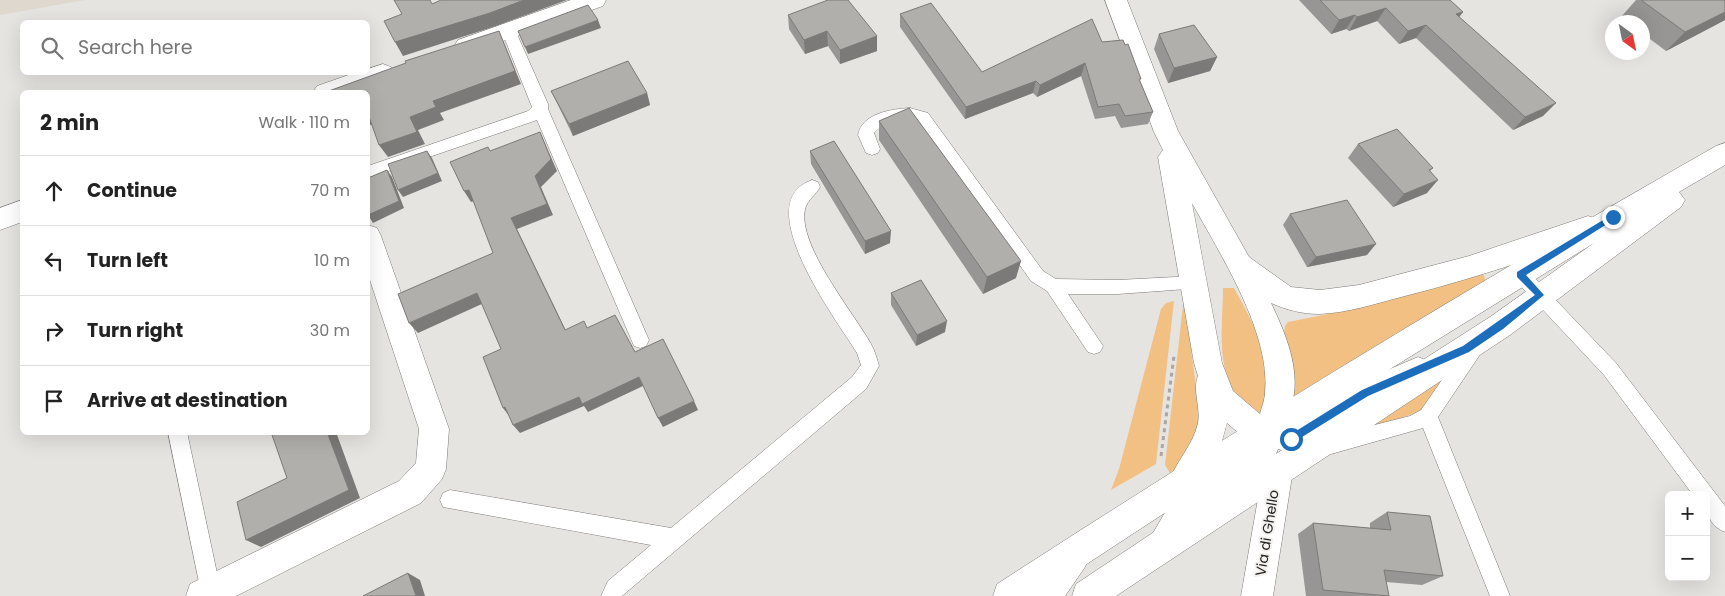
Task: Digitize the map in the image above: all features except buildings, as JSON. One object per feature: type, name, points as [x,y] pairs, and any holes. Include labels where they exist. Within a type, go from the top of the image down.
[{"type":"street","points":[[450,52],[510,32],[594,0]]},
{"type":"street","points":[[1116,0],[1166,132],[1238,262],[1271,332],[1279,369],[1280,392],[1260,457],[1199,496],[1181,515],[1162,545]]},
{"type":"street","points":[[331,90],[404,66]]},
{"type":"street","points":[[1166,132],[1195,283],[1208,363],[1213,421],[1204,452],[1185,480]]},
{"type":"street","points":[[1008,596],[1185,480],[1613,217],[1725,153]]},
{"type":"street","points":[[1088,596],[1162,545],[1473,345],[1540,295],[1617,242],[1725,160]]},
{"type":"street","points":[[0,219],[20,211]]},
{"type":"street","points":[[1238,262],[1274,291],[1295,300],[1323,301],[1368,294],[1461,271],[1542,244],[1613,217]]},
{"type":"street","points":[[206,594],[410,492],[431,469],[434,429],[370,242]]},
{"type":"street","points":[[1208,363],[1222,400],[1242,419],[1291,439],[1365,393],[1473,345]]},
{"type":"street","name":"Via di Ghello","points":[[1257,596],[1278,470]]},
{"type":"street","points":[[1046,596],[1078,550]]},
{"type":"lane","points":[[510,32],[540,104],[540,110],[640,340]]},
{"type":"lane","points":[[370,171],[533,115],[540,110]]},
{"type":"lane","points":[[872,149],[866,139],[867,130],[873,123],[910,112],[923,117],[1037,276],[1053,286],[1094,346]]},
{"type":"lane","points":[[611,596],[615,588],[859,383],[870,366],[865,350],[803,246],[796,223],[798,203],[812,187]]},
{"type":"lane","points":[[1520,274],[1610,369],[1701,491]]},
{"type":"lane","points":[[1053,286],[1118,287],[1195,283]]},
{"type":"lane","points":[[1309,450],[1413,424],[1428,416],[1473,345]]},
{"type":"lane","points":[[1428,416],[1500,596]]},
{"type":"lane","points":[[178,435],[206,594]]},
{"type":"lane","points":[[450,500],[675,539]]},
{"type":"lane","points":[[1710,502],[1725,522]]},
{"type":"path","points":[[1161,458],[1174,352]]},
{"type":"shaded area","points":[[0,0],[85,0],[0,15]]},
{"type":"shaded area","points":[[1483,274],[1486,281],[1289,405],[1291,381],[1284,332],[1288,322],[1363,307]]},
{"type":"shaded area","points":[[1223,288],[1234,288],[1251,320],[1262,349],[1266,380],[1261,415],[1242,401],[1233,390],[1227,377],[1222,348]]},
{"type":"shaded area","points":[[1174,301],[1156,464],[1111,490],[1119,469],[1161,309],[1166,303]]},
{"type":"shaded area","points":[[1185,304],[1201,424],[1181,464],[1170,473],[1165,465],[1183,305]]},
{"type":"shaded area","points":[[1441,375],[1444,379],[1424,410],[1381,425],[1369,424]]},
{"type":"route","points":[[1291,439],[1365,393],[1466,349],[1500,326],[1540,295],[1520,274],[1613,217]]}]
